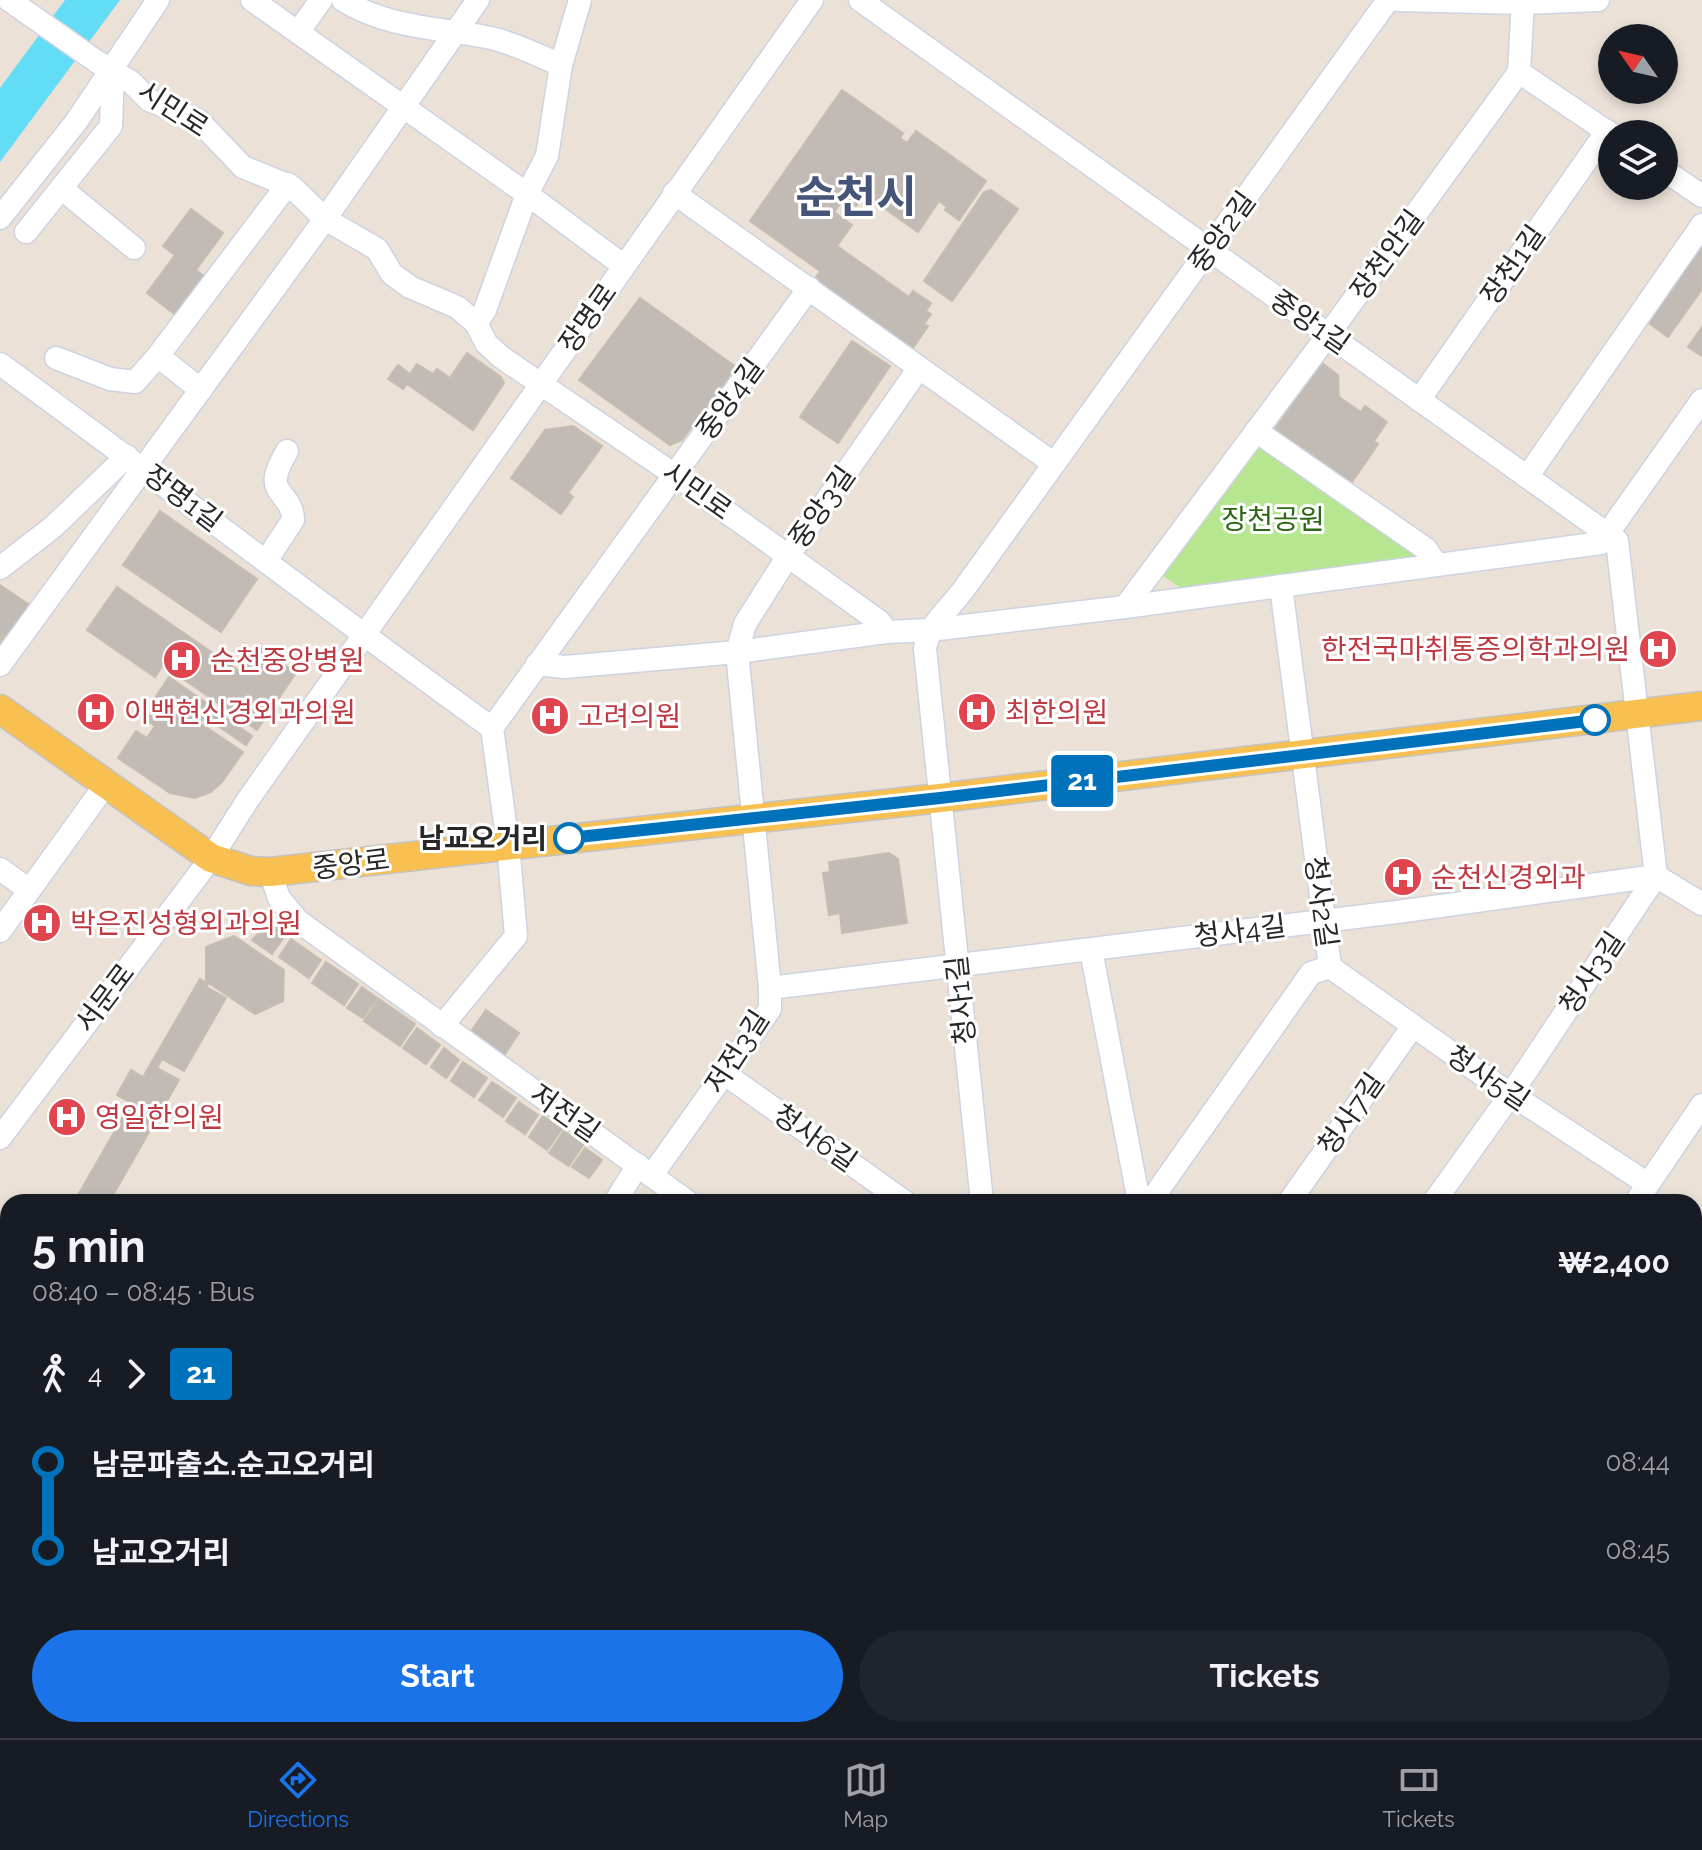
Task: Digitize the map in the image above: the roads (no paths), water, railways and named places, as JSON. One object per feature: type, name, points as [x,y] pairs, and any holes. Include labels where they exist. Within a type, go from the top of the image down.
[{"type":"main road","name":"중앙로","points":[[0,709],[211,858],[251,871],[270,872],[940,798],[1702,706]]},
{"type":"street","name":"시민로","points":[[9,0],[149,100],[198,120],[243,167],[288,184],[325,219],[377,249],[392,274],[401,281],[457,307],[476,323],[486,343],[501,357],[675,475],[880,622],[886,632]]},
{"type":"street","points":[[0,218],[76,122],[104,65],[130,40],[158,0]]},
{"type":"street","points":[[252,0],[624,266]]},
{"type":"street","points":[[298,32],[321,0]]},
{"type":"street","points":[[343,0],[377,16],[502,41],[561,65]]},
{"type":"street","points":[[0,665],[135,462],[201,390],[478,0]]},
{"type":"street","points":[[476,323],[485,310],[527,194],[547,156],[555,122],[561,65],[580,0]]},
{"type":"street","name":"장명로","points":[[211,858],[247,801],[812,0]]},
{"type":"street","name":"중앙1길","points":[[860,0],[1607,534]]},
{"type":"street","name":"중앙2길","points":[[930,630],[964,589],[1388,0]]},
{"type":"street","points":[[1397,0],[1598,0]]},
{"type":"street","points":[[1519,72],[1523,1]]},
{"type":"street","points":[[26,232],[111,126],[104,65]]},
{"type":"street","name":"장천1길","points":[[1519,72],[1598,126]]},
{"type":"street","name":"장천안길","points":[[1125,607],[1519,72]]},
{"type":"street","name":"장천1길","points":[[1419,400],[1598,148]]},
{"type":"street","points":[[1678,180],[1702,196]]},
{"type":"street","points":[[56,358],[110,379],[135,382],[288,184]]},
{"type":"street","points":[[61,188],[134,248]]},
{"type":"street","points":[[674,193],[1053,463]]},
{"type":"street","points":[[1527,477],[1702,225]]},
{"type":"street","name":"중앙4길","points":[[492,728],[809,288]]},
{"type":"street","points":[[158,356],[201,390]]},
{"type":"street","name":"장명1길","points":[[0,364],[364,636]]},
{"type":"street","name":"중앙3길","points":[[751,818],[737,652],[745,624],[788,556],[919,368]]},
{"type":"street","points":[[537,664],[565,667],[737,652],[886,632],[930,630],[1125,607],[1601,543],[1695,427],[1702,400]]},
{"type":"street","points":[[1256,431],[1426,549],[1437,565]]},
{"type":"street","points":[[266,561],[293,520],[291,505],[277,489],[276,482],[287,451]]},
{"type":"street","points":[[0,568],[135,462]]},
{"type":"street","points":[[1607,534],[1617,541],[1656,876],[1702,904]]},
{"type":"street","name":"청사2길","points":[[1156,1194],[1311,973],[1330,967],[1281,586]]},
{"type":"street","points":[[930,630],[925,649],[940,798]]},
{"type":"street","points":[[364,636],[492,728],[508,845],[516,936],[442,1026]]},
{"type":"street","points":[[0,931],[106,784]]},
{"type":"street","name":"청사1길","points":[[940,798],[981,1194]]},
{"type":"street","name":"저전3길","points":[[622,1194],[725,1074],[770,1009],[751,818]]},
{"type":"street","name":"서문로","points":[[0,1138],[8,1109],[211,858]]},
{"type":"street","name":"저전길","points":[[270,872],[279,898],[298,921],[677,1194]]},
{"type":"street","points":[[2,875],[29,890]]},
{"type":"street","name":"청사4길","points":[[770,988],[1322,921],[1656,876]]},
{"type":"street","name":"청사3길","points":[[1440,1194],[1511,1094],[1656,876]]},
{"type":"street","points":[[1091,950],[1137,1194]]},
{"type":"street","name":"청사5길","points":[[1330,967],[1511,1094],[1642,1193]]},
{"type":"street","name":"청사7길","points":[[1295,1194],[1413,1026]]},
{"type":"street","name":"청사6길","points":[[725,1074],[894,1194]]},
{"type":"street","points":[[1642,1193],[1702,1105]]},
{"type":"water","points":[[65,0],[120,0],[0,162],[0,88]]},
{"type":"place","name":"한전국마취통증의학과의원","points":[[1658,649]]},
{"type":"place","name":"순천중앙병원","points":[[182,660]]},
{"type":"place","name":"이백현신경외과의원","points":[[96,712]]},
{"type":"place","name":"최한의원","points":[[977,712]]},
{"type":"place","name":"고려의원","points":[[550,716]]},
{"type":"place","name":"남교오거리","points":[[569,838]]},
{"type":"place","name":"순천신경외과","points":[[1403,877]]},
{"type":"place","name":"박은진성형외과의원","points":[[42,923]]},
{"type":"place","name":"영일한의원","points":[[67,1117]]},
{"type":"district","name":"순천시","points":[[856,196]]},
{"type":"park label","name":"장천공원","points":[[1273,519]]}]
